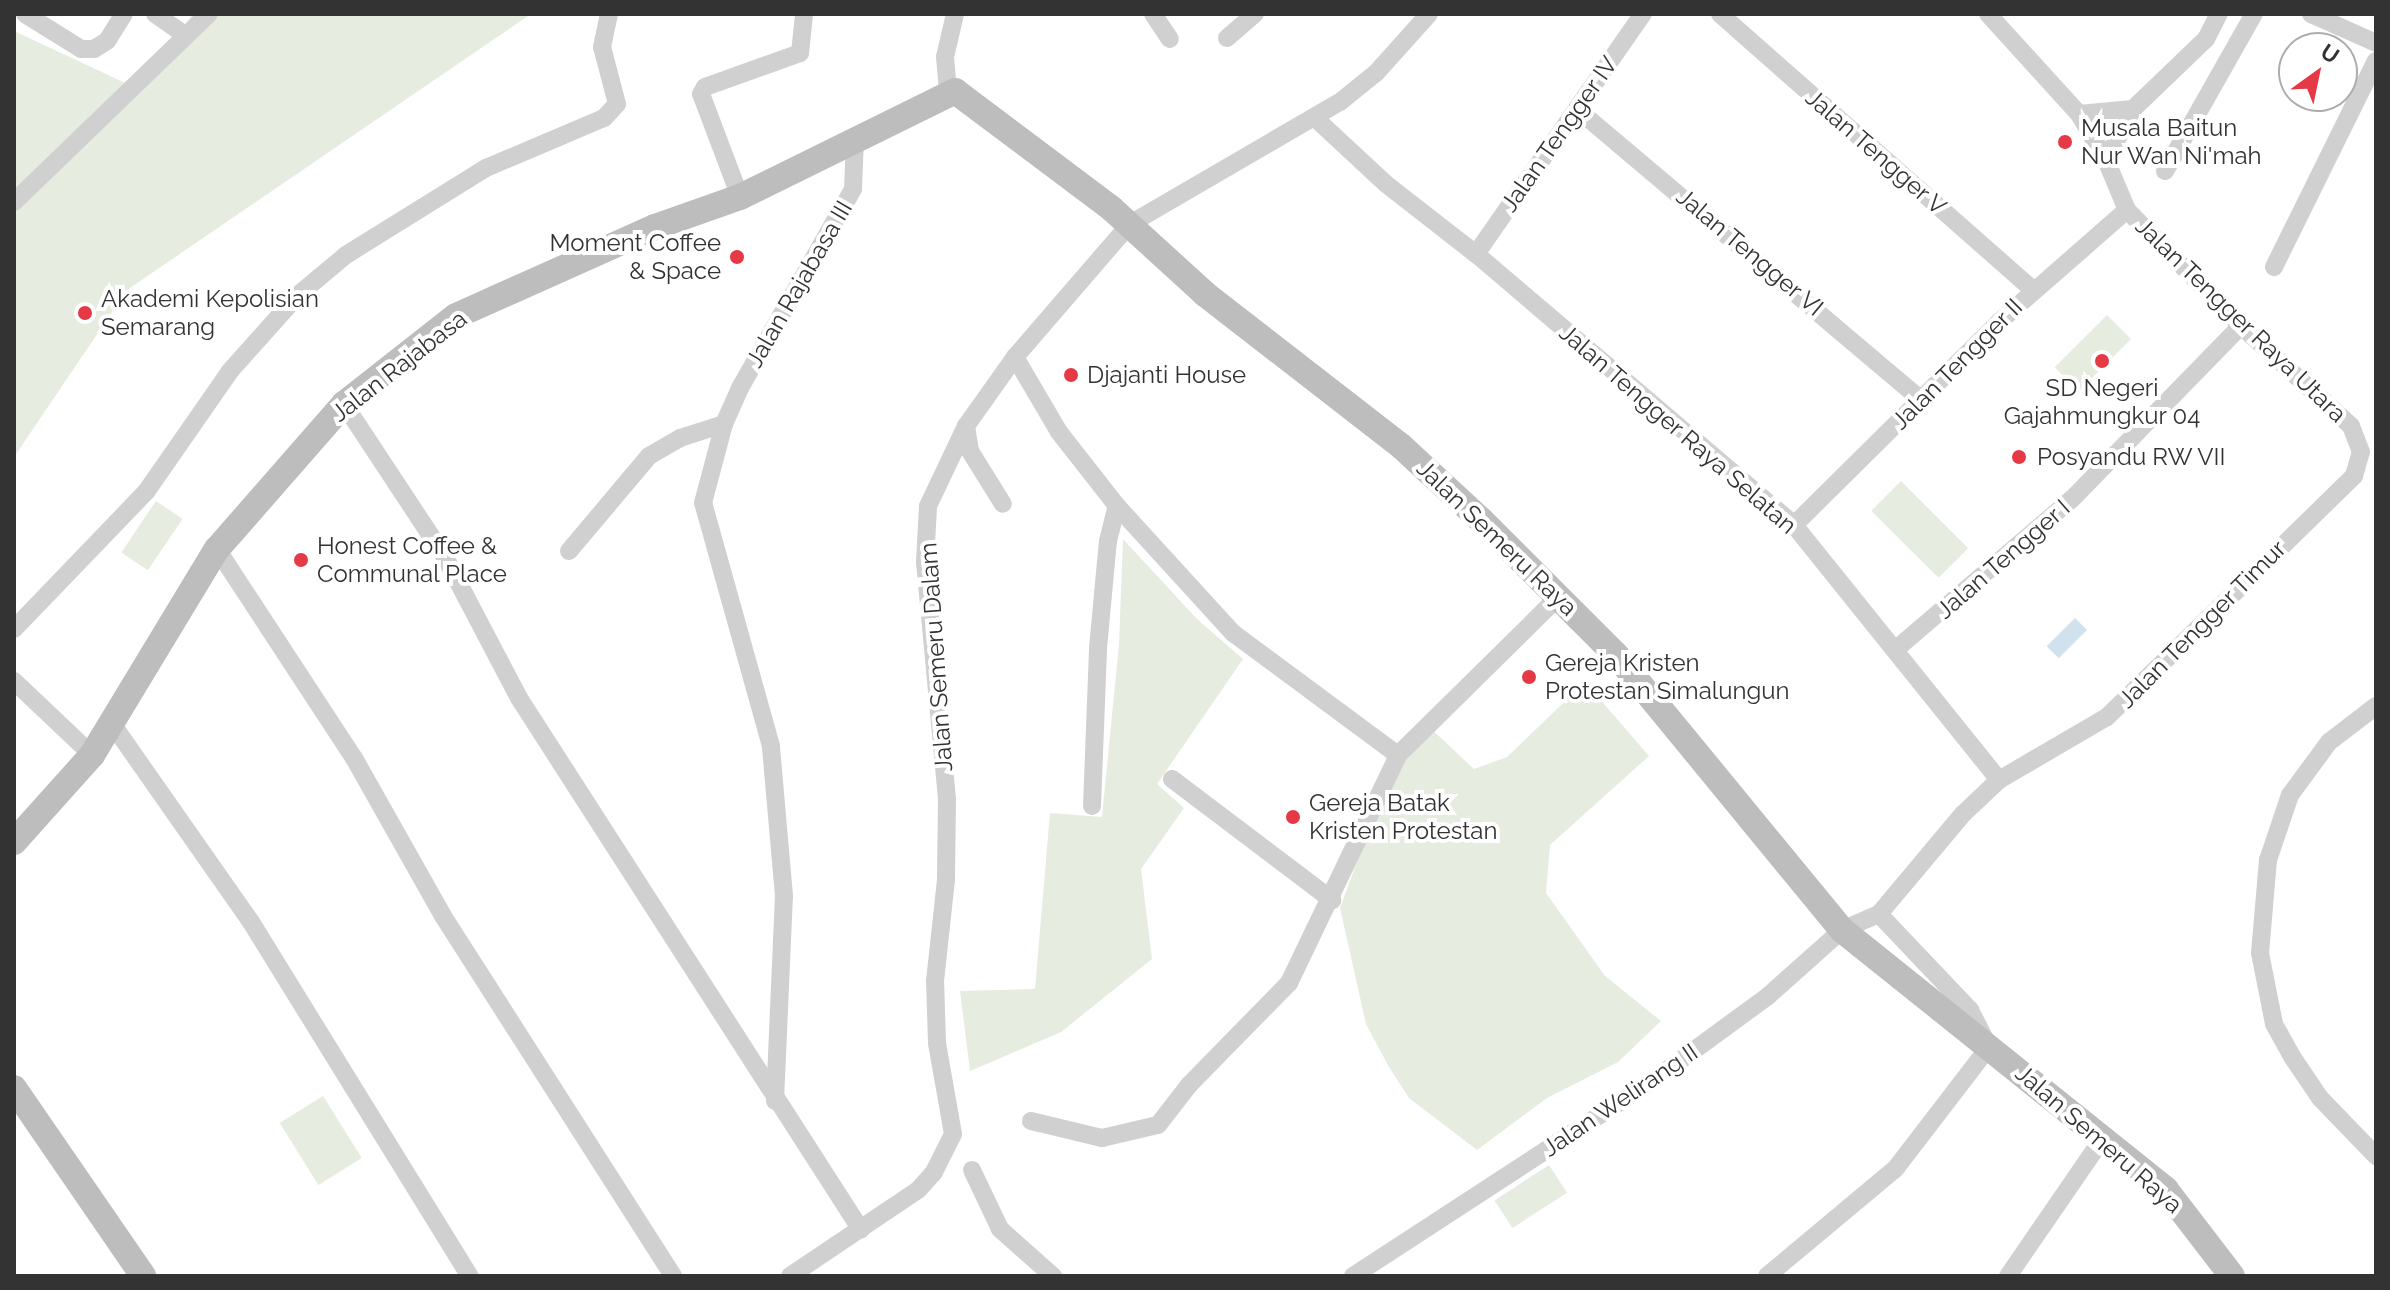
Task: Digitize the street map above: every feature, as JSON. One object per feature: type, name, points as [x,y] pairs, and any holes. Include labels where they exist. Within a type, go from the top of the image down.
[{"type":"street","points":[[25,14],[81,49],[94,49],[107,41],[124,14]]},
{"type":"street","points":[[155,14],[184,34]]},
{"type":"street","points":[[14,202],[184,34],[209,14]]},
{"type":"street","points":[[14,629],[146,492],[230,371],[297,296],[346,255],[486,168],[604,118],[617,104],[602,47],[609,14]]},
{"type":"street","points":[[740,197],[701,94],[705,87],[800,53],[804,14]]},
{"type":"street","points":[[1153,14],[1170,39]]},
{"type":"street","points":[[1227,38],[1255,14]]},
{"type":"street","name":"Jalan Semeru Dalam","points":[[861,1230],[918,1190],[945,1153],[953,1114],[937,1043],[935,981],[946,879],[947,799],[925,562],[928,506],[966,426],[1015,357],[1130,224],[1315,118],[1376,73],[1429,14]]},
{"type":"street","name":"Jalan Tengger IV","points":[[1476,254],[1643,14]]},
{"type":"street","name":"Jalan Tengger V","points":[[1720,14],[2033,290]]},
{"type":"street","name":"Jalan Tengger Raya Utara","points":[[1988,14],[2079,114],[2106,160],[2127,210],[2241,326],[2351,426],[2361,452],[2354,476]]},
{"type":"street","points":[[2106,160],[2133,109],[2206,39],[2219,14]]},
{"type":"street","points":[[2165,171],[2254,14]]},
{"type":"street","points":[[2311,14],[2376,43]]},
{"type":"street","points":[[948,91],[945,57],[950,17]]},
{"type":"street","points":[[2274,267],[2376,61]]},
{"type":"street","name":"Jalan Rajabasa","points":[[14,842],[92,755],[113,725],[217,549],[344,404],[456,316],[655,227],[740,197],[948,91]]},
{"type":"street","name":"Jalan Semeru Raya","points":[[948,91],[966,95],[1130,224],[1205,294],[1401,446],[1560,595],[1731,791],[1842,930],[2176,1200],[2232,1276]]},
{"type":"street","name":"Jalan Tengger VI","points":[[1577,109],[1921,400]]},
{"type":"street","points":[[2079,114],[2133,109]]},
{"type":"street","name":"Jalan Tengger Raya Selatan","points":[[1315,118],[1386,184],[1476,254],[1794,525],[1999,780]]},
{"type":"street","name":"Jalan Rajabasa III","points":[[775,1101],[784,896],[771,746],[703,503],[724,424],[853,189],[855,139]]},
{"type":"street","name":"Jalan Tengger II","points":[[1794,525],[2033,290],[2127,210]]},
{"type":"street","name":"Jalan Tengger I","points":[[1895,650],[2072,499],[2241,326]]},
{"type":"street","points":[[1015,357],[1059,432],[1117,506],[1233,633],[1398,755]]},
{"type":"street","points":[[344,404],[445,557],[519,698],[775,1101],[861,1230],[790,1276]]},
{"type":"street","points":[[569,551],[649,456],[680,438],[724,424]]},
{"type":"street","points":[[966,426],[977,465],[1003,504]]},
{"type":"street","name":"Jalan Tengger Timur","points":[[1879,914],[1963,814],[1999,780],[2107,717],[2354,476]]},
{"type":"street","points":[[1092,806],[1098,648],[1108,541],[1117,506]]},
{"type":"street","points":[[217,549],[354,758],[443,916],[673,1276]]},
{"type":"street","points":[[1031,1121],[1108,1138],[1163,1120],[1189,1085],[1289,983],[1332,900],[1376,792],[1398,755],[1560,595]]},
{"type":"street","points":[[14,681],[92,755]]},
{"type":"street","points":[[2376,706],[2329,742],[2290,795],[2268,860],[2260,953],[2274,1024],[2293,1058],[2320,1098],[2376,1156]]},
{"type":"street","points":[[113,725],[251,922],[470,1276]]},
{"type":"street","points":[[1172,779],[1332,900]]},
{"type":"street","name":"Jalan Semeru Raya","points":[[1879,914],[1970,1010],[1984,1029],[1989,1047]]},
{"type":"street","name":"Jalan Welirang II","points":[[1353,1276],[1652,1081],[1768,996],[1842,930],[1879,914]]},
{"type":"street","points":[[1767,1276],[1896,1168],[1989,1047]]},
{"type":"street","points":[[14,1088],[143,1276]]},
{"type":"street","points":[[2008,1276],[2103,1138]]},
{"type":"street","points":[[972,1170],[1000,1229],[1053,1276]]},
{"type":"shaded area","name":"Akademi Kepolisian Semarang","points":[[193,14],[531,14],[127,290],[14,457],[14,31],[136,88]]},
{"type":"shaded area","points":[[2107,315],[2131,339],[2079,391],[2055,367]]},
{"type":"shaded area","points":[[1901,481],[1968,548],[1938,578],[1871,511]]},
{"type":"shaded area","points":[[156,501],[183,519],[148,570],[121,552]]},
{"type":"shaded area","points":[[1123,539],[1197,619],[1243,659],[1157,784],[1184,808],[1141,869],[1152,959],[1061,1032],[970,1071],[960,991],[1035,989],[1050,813],[1102,817],[1119,644]]},
{"type":"shaded area","points":[[1585,682],[1649,756],[1550,845],[1546,893],[1605,976],[1661,1021],[1618,1062],[1547,1098],[1477,1150],[1409,1098],[1389,1067],[1366,1024],[1340,908],[1389,775],[1427,725],[1474,769],[1507,757]]},
{"type":"shaded area","points":[[323,1096],[362,1158],[318,1185],[280,1123]]},
{"type":"shaded area","points":[[1549,1165],[1567,1193],[1512,1228],[1494,1200]]},
{"type":"water","points":[[2075,618],[2087,630],[2059,658],[2047,646]]},
{"type":"place","name":"Musala Baitun Nur Wan Ni'mah","points":[[2065,142]]},
{"type":"place","name":"Moment Coffee & Space","points":[[737,257]]},
{"type":"place","name":"Akademi Kepolisian Semarang","points":[[85,313]]},
{"type":"place","name":"SD Negeri Gajahmungkur 04","points":[[2102,361]]},
{"type":"place","name":"Djajanti House","points":[[1071,375]]},
{"type":"place","name":"Posyandu RW VII","points":[[2019,457]]},
{"type":"place","name":"Honest Coffee & Communal Place","points":[[301,560]]},
{"type":"place","name":"Gereja Kristen Protestan Simalungun","points":[[1529,677]]},
{"type":"place","name":"Gereja Batak Kristen Protestan","points":[[1293,817]]}]
